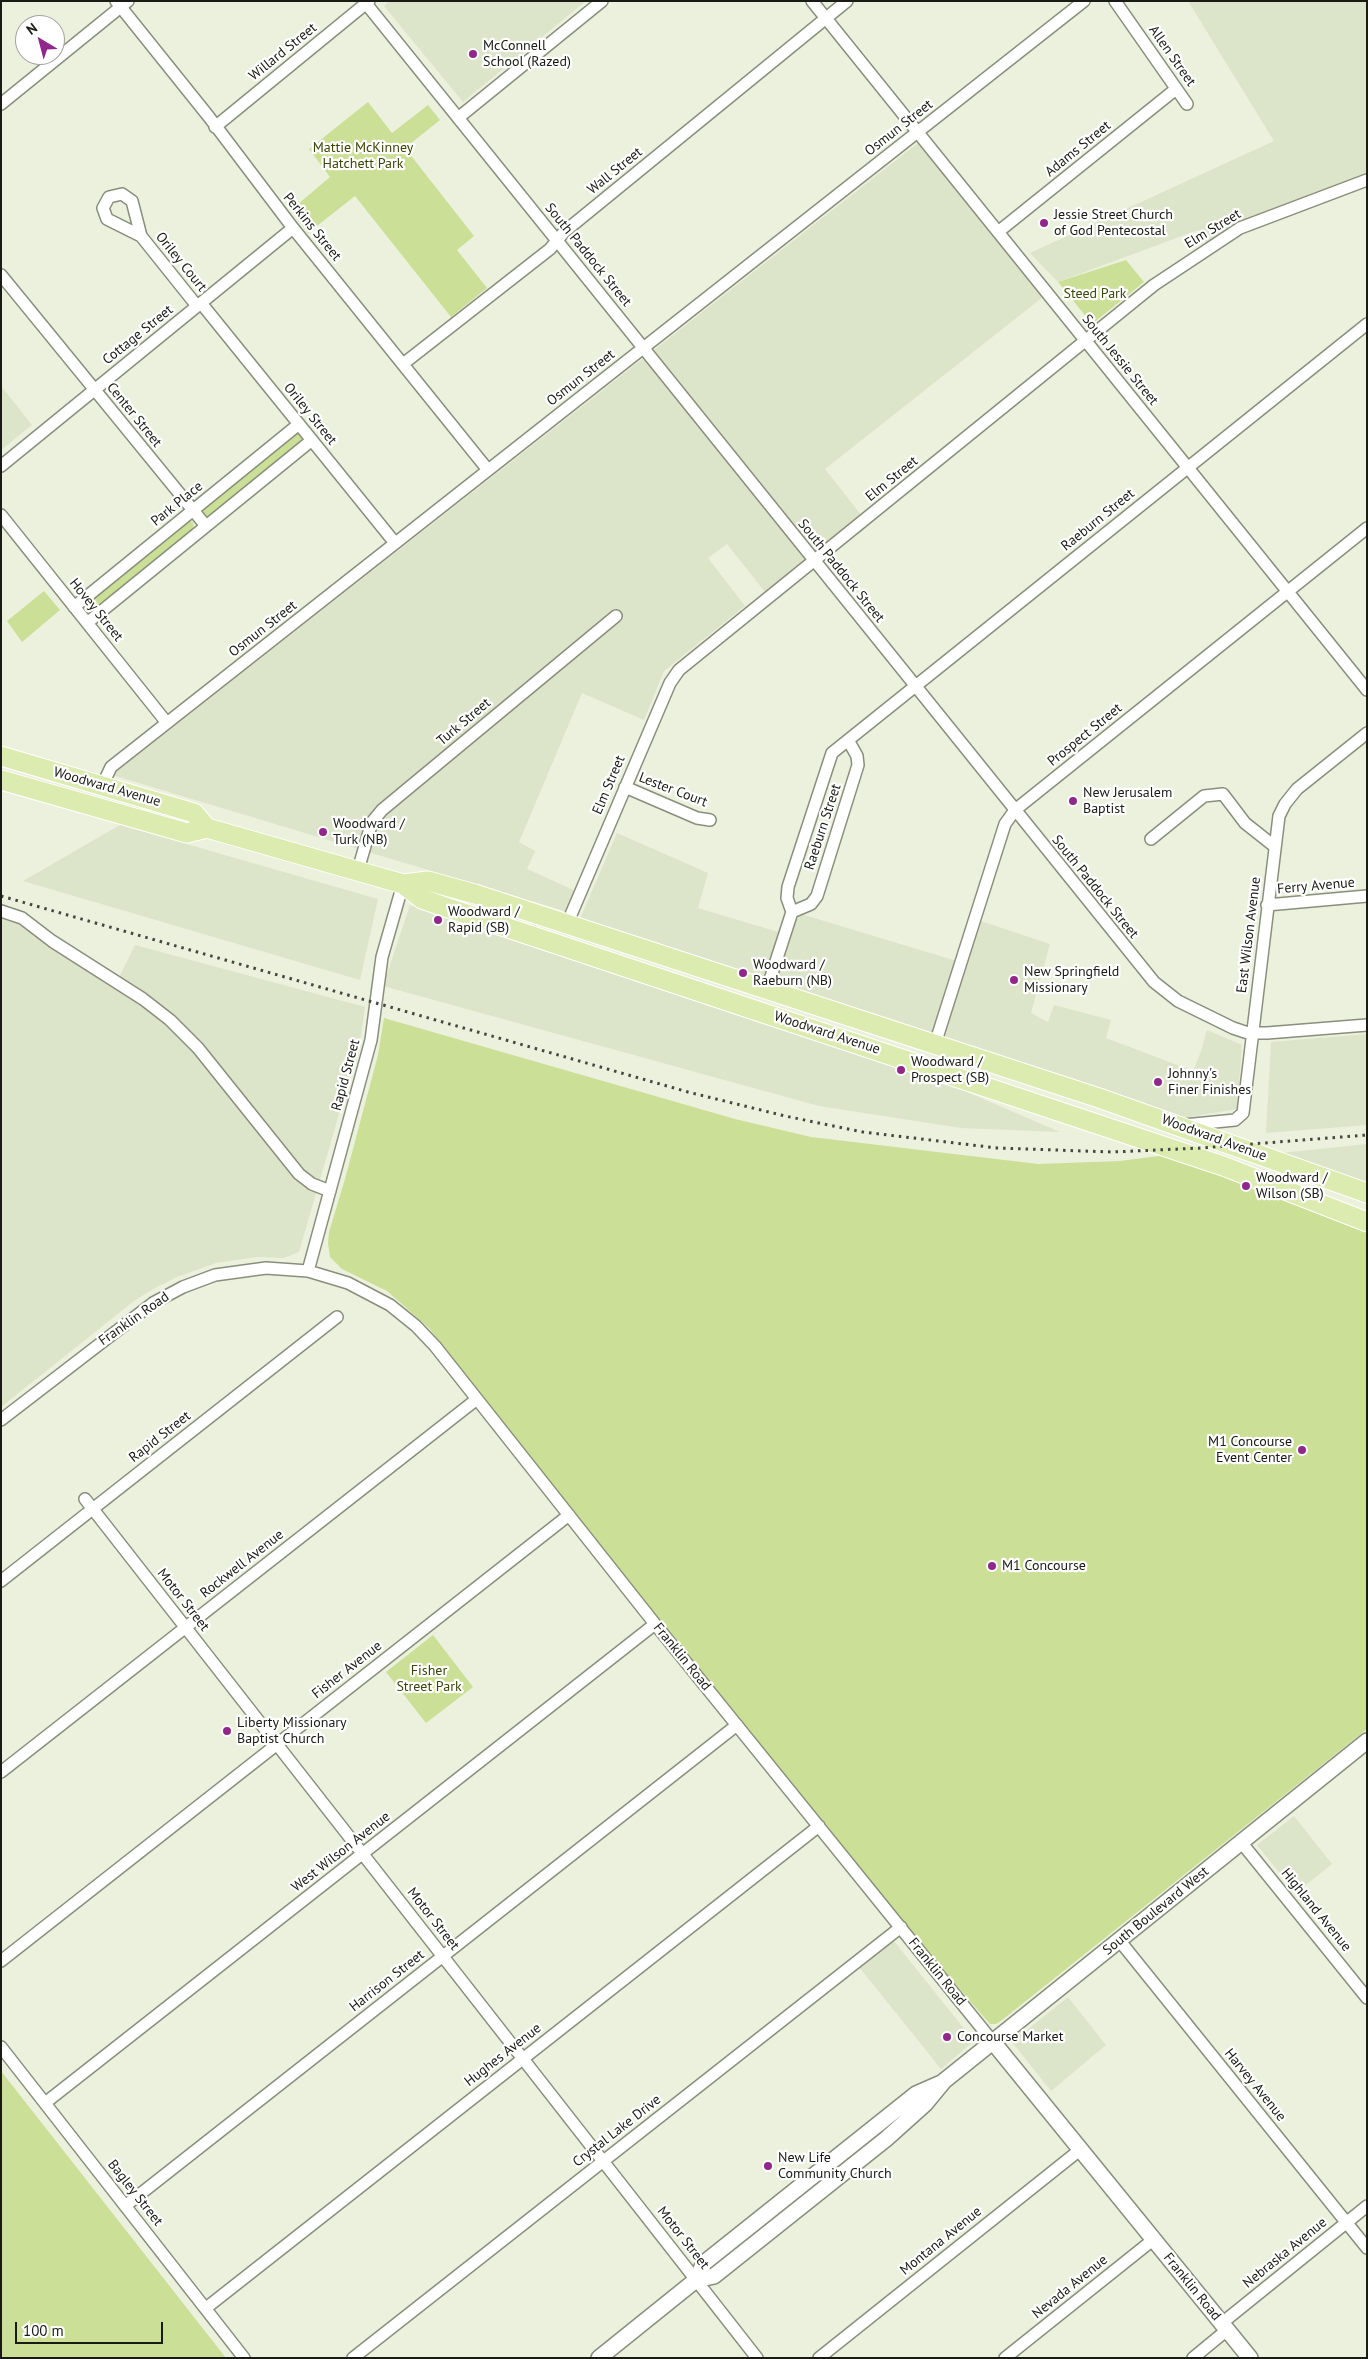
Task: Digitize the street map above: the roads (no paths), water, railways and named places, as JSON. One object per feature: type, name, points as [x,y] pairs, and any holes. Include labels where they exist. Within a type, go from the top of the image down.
[{"type":"main road","name":"Woodward Avenue","points":[[1,756],[102,784],[194,813],[207,828]]},
{"type":"main road","name":"Woodward Avenue","points":[[1,780],[187,833],[207,828],[403,884],[422,899],[440,906],[683,985],[1223,1166],[1367,1222]]},
{"type":"main road","name":"Woodward Avenue","points":[[403,884],[428,881],[567,924],[1180,1126],[1367,1193]]},
{"type":"main road","points":[[683,985],[681,978],[688,972],[756,995],[767,989]]},
{"type":"main road","points":[[806,1026],[827,1022],[934,1058],[940,1051],[935,1044]]},
{"type":"street","points":[[458,118],[602,1]]},
{"type":"street","name":"South Jessie Street","points":[[812,1],[1367,690]]},
{"type":"street","name":"Wall Street","points":[[403,364],[550,249],[564,232],[847,1]]},
{"type":"street","name":"Osmun Street","points":[[102,784],[111,767],[1084,1]]},
{"type":"street","name":"Allen Street","points":[[1115,1],[1187,104]]},
{"type":"street","name":"South Paddock Street","points":[[366,2],[814,562],[1159,987],[1178,1001],[1223,1023],[1252,1033],[1367,1025]]},
{"type":"street","name":"Willard Street","points":[[215,127],[366,2]]},
{"type":"street","points":[[1,104],[121,3]]},
{"type":"street","name":"Perkins Street","points":[[121,3],[293,228],[488,470]]},
{"type":"street","name":"Adams Street","points":[[998,232],[1176,89]]},
{"type":"street","name":"Elm Street","points":[[567,924],[625,787],[676,675],[1146,291],[1234,231],[1367,180]]},
{"type":"street","name":"Cottage Street","points":[[1,466],[293,228]]},
{"type":"street","name":"Oriley Court","points":[[141,236],[199,304]]},
{"type":"street","name":"Center Street","points":[[1,275],[206,526]]},
{"type":"street","name":"Oriley Street","points":[[199,304],[395,543]]},
{"type":"street","name":"Raeburn Street","points":[[767,989],[792,912],[787,898],[788,887],[828,760],[834,750],[1367,324]]},
{"type":"street","name":"Park Place","points":[[74,607],[299,424]]},
{"type":"street","points":[[87,623],[312,440]]},
{"type":"street","name":"Hovey Street","points":[[1,516],[167,723]]},
{"type":"street","name":"Prospect Street","points":[[935,1044],[1005,824],[1015,810],[1367,528]]},
{"type":"street","name":"Turk Street","points":[[358,870],[370,828],[379,813],[616,616]]},
{"type":"street","name":"East Wilson Avenue","points":[[1180,1126],[1235,1120],[1241,1116],[1244,1110],[1279,816],[1293,793],[1367,733]]},
{"type":"street","name":"Raeburn Street","points":[[792,912],[811,904],[817,896],[858,765],[857,756],[848,740]]},
{"type":"street","name":"Lester Court","points":[[625,787],[697,818],[710,820]]},
{"type":"street","points":[[1151,839],[1204,796],[1223,794],[1245,822],[1274,846]]},
{"type":"street","name":"Rapid Street","points":[[308,1271],[371,1040],[382,957],[403,884]]},
{"type":"street","name":"Ferry Avenue","points":[[1267,905],[1367,896]]},
{"type":"street","points":[[1,911],[17,915],[170,1020],[198,1048],[299,1174],[312,1184],[330,1191]]},
{"type":"street","name":"Franklin Road","points":[[1,1420],[139,1313],[168,1294],[199,1280],[232,1272],[266,1268],[308,1271],[356,1286],[400,1312],[429,1339],[655,1624],[1250,2358]]},
{"type":"street","name":"Rapid Street","points":[[1,1581],[337,1317]]},
{"type":"street","name":"Rockwell Avenue","points":[[1,1772],[477,1399]]},
{"type":"street","name":"Motor Street","points":[[85,1499],[757,2358]]},
{"type":"street","name":"Fisher Avenue","points":[[1,1961],[569,1515]]},
{"type":"street","name":"West Wilson Avenue","points":[[45,2103],[655,1624]]},
{"type":"street","name":"Harrison Street","points":[[125,2206],[737,1725]]},
{"type":"street","name":"South Boulevard West","points":[[599,2358],[696,2280],[714,2276],[886,2139],[925,2104],[944,2081],[1366,1743]]},
{"type":"street","name":"Hughes Avenue","points":[[206,2308],[819,1826]]},
{"type":"street","name":"Highland Avenue","points":[[1242,1842],[1367,1998]]},
{"type":"street","name":"Crystal Lake Drive","points":[[353,2358],[901,1927]]},
{"type":"street","name":"Harvey Avenue","points":[[1119,1940],[1367,2248]]},
{"type":"street","name":"Bagley Street","points":[[1,2047],[244,2358]]},
{"type":"street","name":"Montana Avenue","points":[[819,2358],[1081,2149]]},
{"type":"street","name":"Nebraska Avenue","points":[[1193,2358],[1224,2327],[1367,2206]]},
{"type":"street","name":"Nevada Avenue","points":[[1005,2358],[1154,2239]]},
{"type":"railway","points":[[1,896],[688,1092],[785,1116],[863,1132],[997,1148],[1112,1152],[1201,1148],[1367,1135]]},
{"type":"place","name":"McConnell School (Razed)","points":[[473,54]]},
{"type":"place","name":"Jessie Street Church of God Pentecostal","points":[[1044,223]]},
{"type":"place","name":"New Jerusalem Baptist","points":[[1073,801]]},
{"type":"place","name":"Woodward / Turk (NB)","points":[[323,832]]},
{"type":"place","name":"Woodward / Rapid (SB)","points":[[438,920]]},
{"type":"place","name":"Woodward / Raeburn (NB)","points":[[743,973]]},
{"type":"place","name":"New Springfield Missionary","points":[[1014,980]]},
{"type":"place","name":"Woodward / Prospect (SB)","points":[[901,1070]]},
{"type":"place","name":"Johnny's Finer Finishes","points":[[1158,1082]]},
{"type":"place","name":"Woodward / Wilson (SB)","points":[[1246,1186]]},
{"type":"place","name":"M1 Concourse Event Center","points":[[1302,1450]]},
{"type":"place","name":"M1 Concourse","points":[[992,1566]]},
{"type":"place","name":"Liberty Missionary Baptist Church","points":[[227,1731]]},
{"type":"place","name":"Concourse Market","points":[[947,2037]]},
{"type":"place","name":"New Life Community Church","points":[[768,2166]]},
{"type":"park label","name":"Mattie McKinney Hatchett Park","points":[[363,156]]},
{"type":"park label","name":"Steed Park","points":[[1095,294]]},
{"type":"park label","name":"Fisher Street Park","points":[[429,1679]]}]
